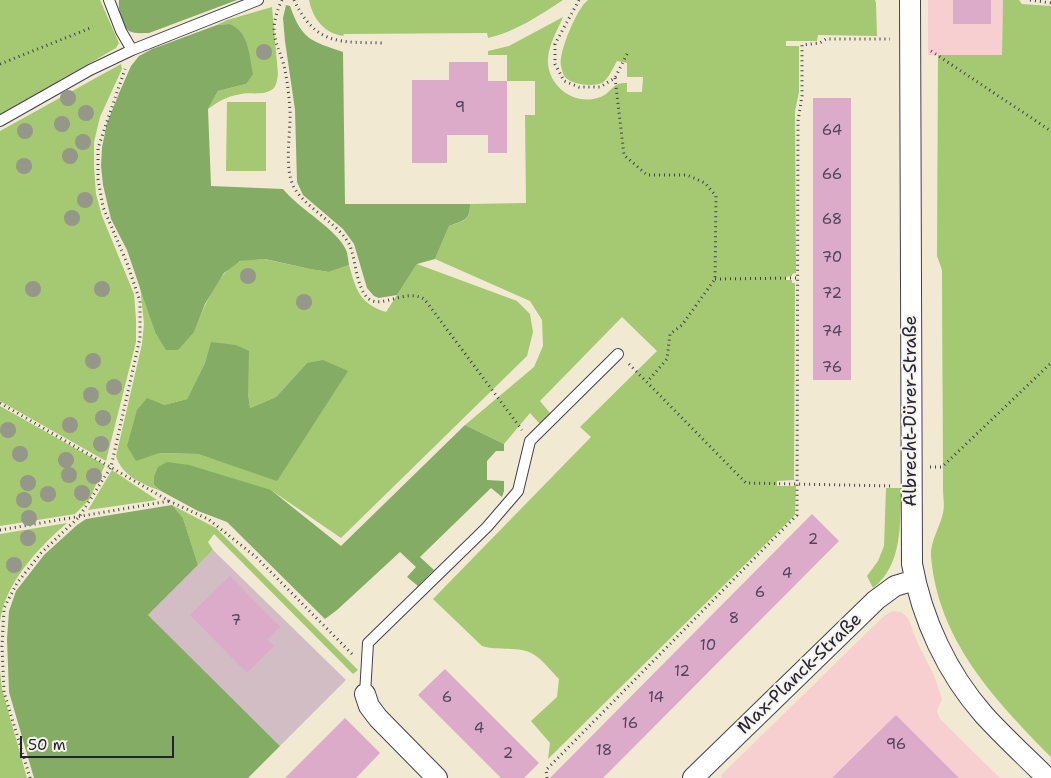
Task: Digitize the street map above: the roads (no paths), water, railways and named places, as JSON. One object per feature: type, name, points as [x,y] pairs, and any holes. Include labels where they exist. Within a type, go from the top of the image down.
[{"type":"street","name":"Albrecht-Dürer-Straße","points":[[910,0],[912,564],[915,580],[936,642],[949,666],[965,691],[984,715],[1047,778]]},
{"type":"street","name":"Max-Planck-Straße","points":[[693,778],[876,600],[895,586],[915,580]]},
{"type":"street","points":[[366,694],[369,706],[378,718],[437,778]]},
{"type":"lane","points":[[109,0],[121,31],[132,50]]},
{"type":"lane","points":[[0,121],[90,70],[132,50],[258,0]]},
{"type":"lane","points":[[366,694],[368,643],[487,527],[518,491],[530,441],[618,354]]}]
